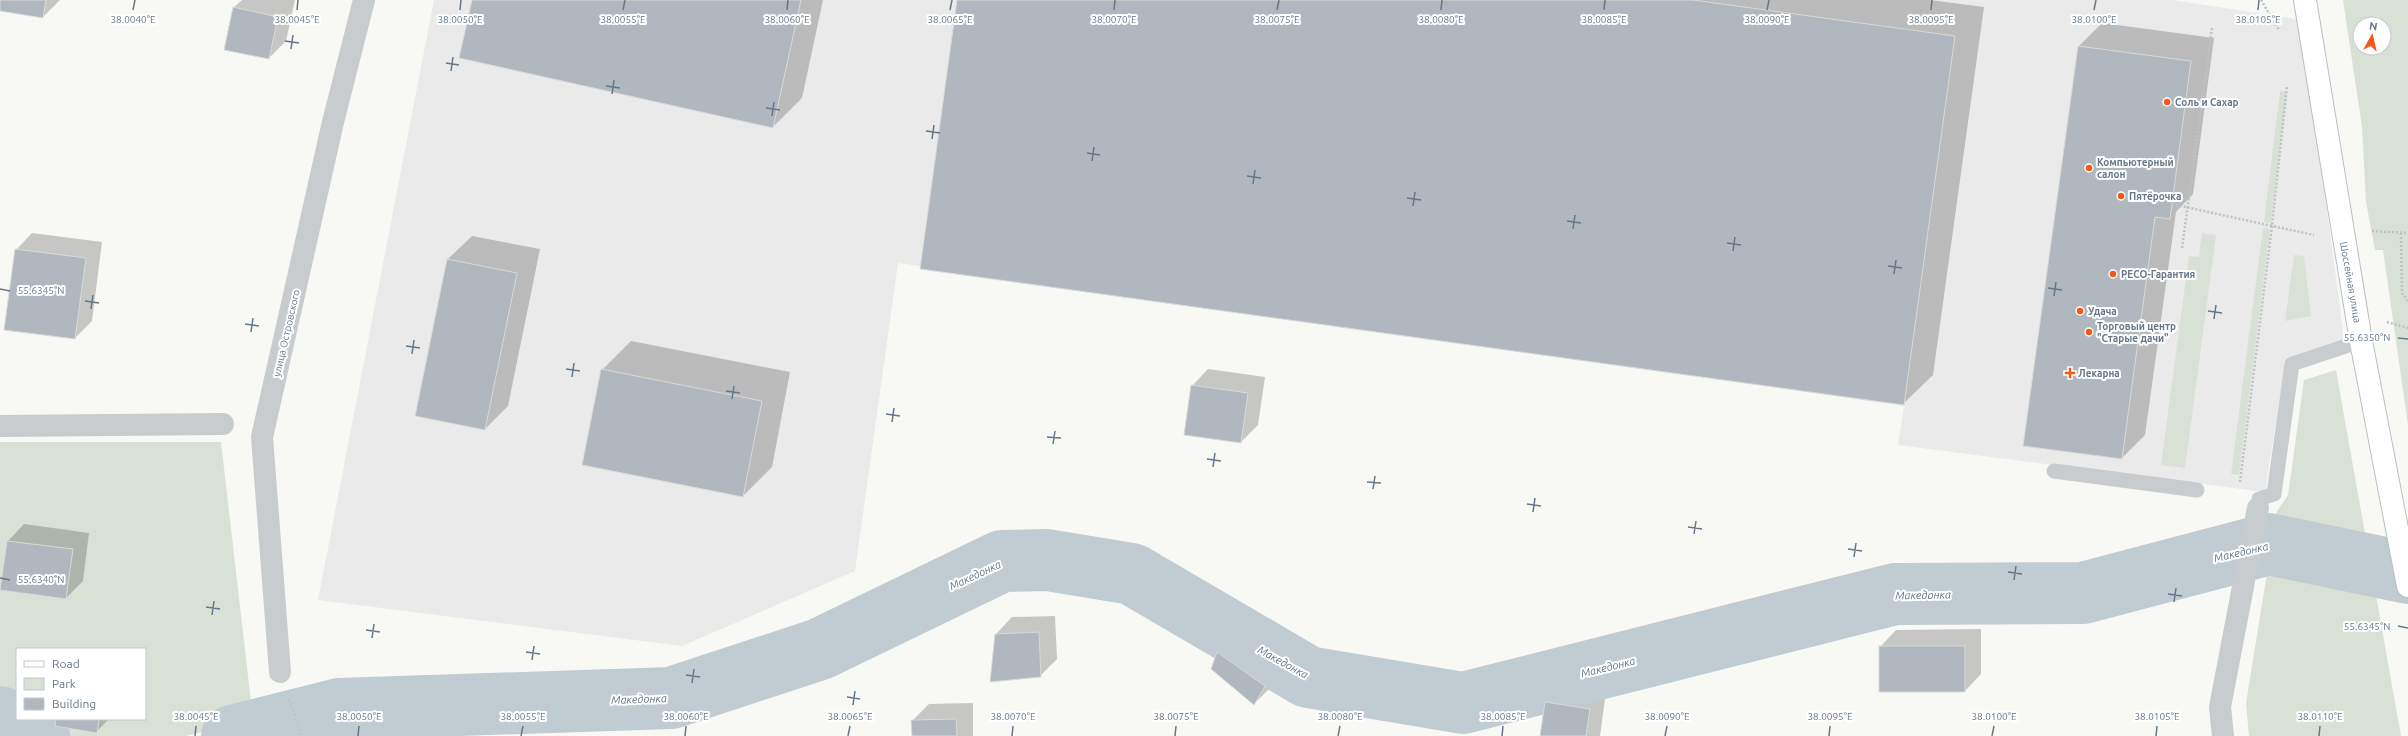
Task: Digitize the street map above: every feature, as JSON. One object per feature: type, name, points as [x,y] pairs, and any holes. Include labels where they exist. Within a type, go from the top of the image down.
[{"type":"main road","name":"Шоссейная улица","points":[[2305,0],[2361,341],[2408,586]]},
{"type":"street","name":"улица Островского","points":[[280,672],[262,437],[333,122],[364,0]]},
{"type":"street","points":[[0,426],[223,424]]},
{"type":"street","points":[[2223,736],[2220,707],[2258,508]]},
{"type":"lane","points":[[2258,508],[2259,499],[2274,494],[2292,364],[2361,341]]},
{"type":"lane","points":[[2054,471],[2197,490]]},
{"type":"path","points":[[2261,0],[2283,36]]},
{"type":"path","points":[[2182,248],[2212,28]]},
{"type":"path","points":[[2240,489],[2240,475],[2272,226],[2287,84]]},
{"type":"path","points":[[2172,204],[2317,236]]},
{"type":"path","points":[[2371,231],[2408,233]]},
{"type":"path","points":[[2401,233],[2402,293],[2408,301]]},
{"type":"path","points":[[2383,321],[2408,328]]},
{"type":"path","points":[[280,672],[302,736]]},
{"type":"shaded area","points":[[434,0],[2172,0],[2302,20],[2344,339],[2286,358],[2265,492],[1898,445],[1904,406],[898,263],[855,571],[682,646],[318,600]]},
{"type":"green space","points":[[2343,0],[2408,0],[2408,425],[2383,250],[2375,250],[2366,202],[2362,127]]},
{"type":"green space","points":[[2280,91],[2287,92],[2271,223],[2264,222]]},
{"type":"green space","points":[[2263,228],[2270,229],[2239,475],[2231,474]]},
{"type":"green space","points":[[2202,233],[2216,235],[2185,468],[2161,465],[2189,256],[2199,257]]},
{"type":"green space","points":[[2294,255],[2304,256],[2311,316],[2285,321]]},
{"type":"green space","points":[[2336,370],[2401,736],[2249,736],[2246,703],[2277,511],[2288,495],[2304,380]]},
{"type":"green space","points":[[0,442],[221,442],[253,719],[186,736],[66,736],[32,720],[146,720],[146,648],[16,648],[16,713],[0,705]]},
{"type":"building","points":[[0,0],[46,0],[43,18],[0,11]]},
{"type":"building","points":[[472,0],[801,0],[773,128],[459,58]]},
{"type":"building","points":[[957,0],[1693,0],[1955,36],[1904,405],[920,269]]},
{"type":"building","points":[[233,7],[278,17],[269,59],[224,50]]},
{"type":"building","name":"Торговый центр \"Старые дачи\"","points":[[2078,46],[2191,61],[2170,219],[2155,217],[2122,459],[2023,446]]},
{"type":"building","points":[[15,249],[86,258],[75,339],[4,330]]},
{"type":"building","points":[[447,259],[517,273],[485,430],[415,416]]},
{"type":"building","points":[[601,369],[762,401],[743,497],[582,465]]},
{"type":"building","points":[[1191,385],[1248,393],[1241,443],[1184,435]]},
{"type":"building","points":[[7,541],[73,549],[66,599],[0,590]]},
{"type":"building","points":[[1039,632],[1041,677],[990,682],[995,634]]},
{"type":"building","points":[[1879,646],[1965,646],[1965,692],[1879,692]]},
{"type":"building","points":[[1217,652],[1265,686],[1254,705],[1211,669]]},
{"type":"building","points":[[1545,702],[1590,709],[1586,736],[1540,736]]},
{"type":"building","points":[[956,719],[957,736],[912,736],[911,720]]},
{"type":"building","points":[[56,720],[99,720],[97,733],[55,726]]},
{"type":"waterway","name":"Македонка","points":[[232,736],[339,709],[671,698],[820,649],[1002,561],[1047,560],[1132,574],[1308,677],[1463,703],[1895,594],[2083,593],[2269,544],[2408,573]]},
{"type":"waterway","name":"Македонка","points":[[0,717],[39,736]]},
{"type":"place","name":"Соль и Сахар","points":[[2167,102]]},
{"type":"place","name":"Компьютерный салон","points":[[2089,168]]},
{"type":"place","name":"Пятёрочка","points":[[2121,196]]},
{"type":"place","name":"РЕСО-Гарантия","points":[[2113,274]]},
{"type":"place","name":"Удача","points":[[2080,311]]},
{"type":"place","name":"Торговый центр \"Старые дачи\"","points":[[2089,332]]},
{"type":"place","name":"Лекарна","points":[[2070,373]]}]
